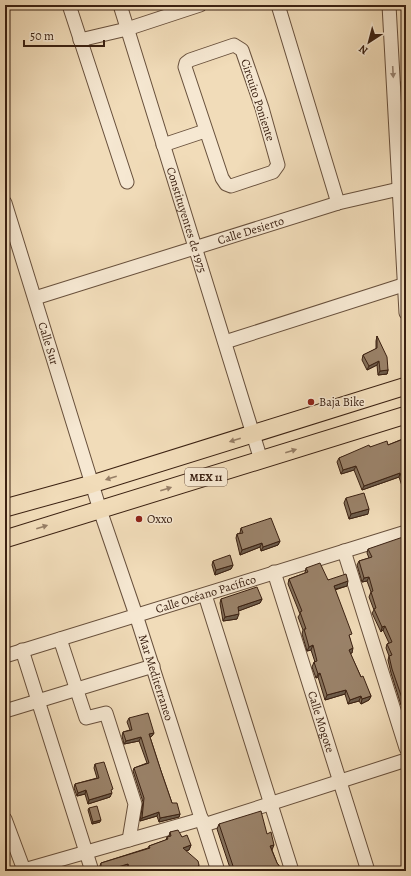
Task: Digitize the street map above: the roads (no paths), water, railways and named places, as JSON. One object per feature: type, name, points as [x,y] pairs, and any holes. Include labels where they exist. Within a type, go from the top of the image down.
[{"type":"main road","name":"MEX 11","points":[[5,508],[92,484],[406,386]]},
{"type":"main road","name":"MEX 11","points":[[5,539],[406,415]]},
{"type":"street","points":[[69,5],[127,182]]},
{"type":"street","name":"Constituyentes de 1975","points":[[120,5],[261,460]]},
{"type":"street","points":[[80,40],[127,29],[200,5]]},
{"type":"street","points":[[278,5],[338,203]]},
{"type":"street","points":[[390,5],[400,106],[399,189],[406,313]]},
{"type":"street","name":"Circuito Poniente","points":[[234,45],[239,46],[242,50],[262,108],[278,165],[277,169],[274,172],[232,186],[226,184],[222,178],[205,130],[185,67],[186,63],[190,60],[234,45]]},
{"type":"street","points":[[163,145],[205,130]]},
{"type":"street","name":"Calle Desierto","points":[[35,298],[338,203],[399,189]]},
{"type":"street","name":"Calle Sur","points":[[5,203],[92,484]]},
{"type":"street","points":[[225,342],[405,284]]},
{"type":"street","name":"Mar Mediterraneo","points":[[92,484],[153,666],[218,871]]},
{"type":"street","name":"Calle Océano Pacífico","points":[[5,656],[136,614],[205,595],[274,572],[406,532]]},
{"type":"street","points":[[344,551],[406,748]]},
{"type":"street","name":"Calle Mogote","points":[[274,572],[368,871]]},
{"type":"street","points":[[205,595],[292,871]]},
{"type":"street","points":[[60,638],[86,718],[106,713],[135,804],[129,840]]},
{"type":"street","points":[[22,650],[92,871]]},
{"type":"street","points":[[5,711],[153,666]]},
{"type":"street","points":[[5,819],[24,870],[129,840],[203,822],[270,803],[406,760]]},
{"type":"place","name":"Baja Bike","points":[[311,402]]},
{"type":"place","name":"Oxxo","points":[[139,519]]}]
